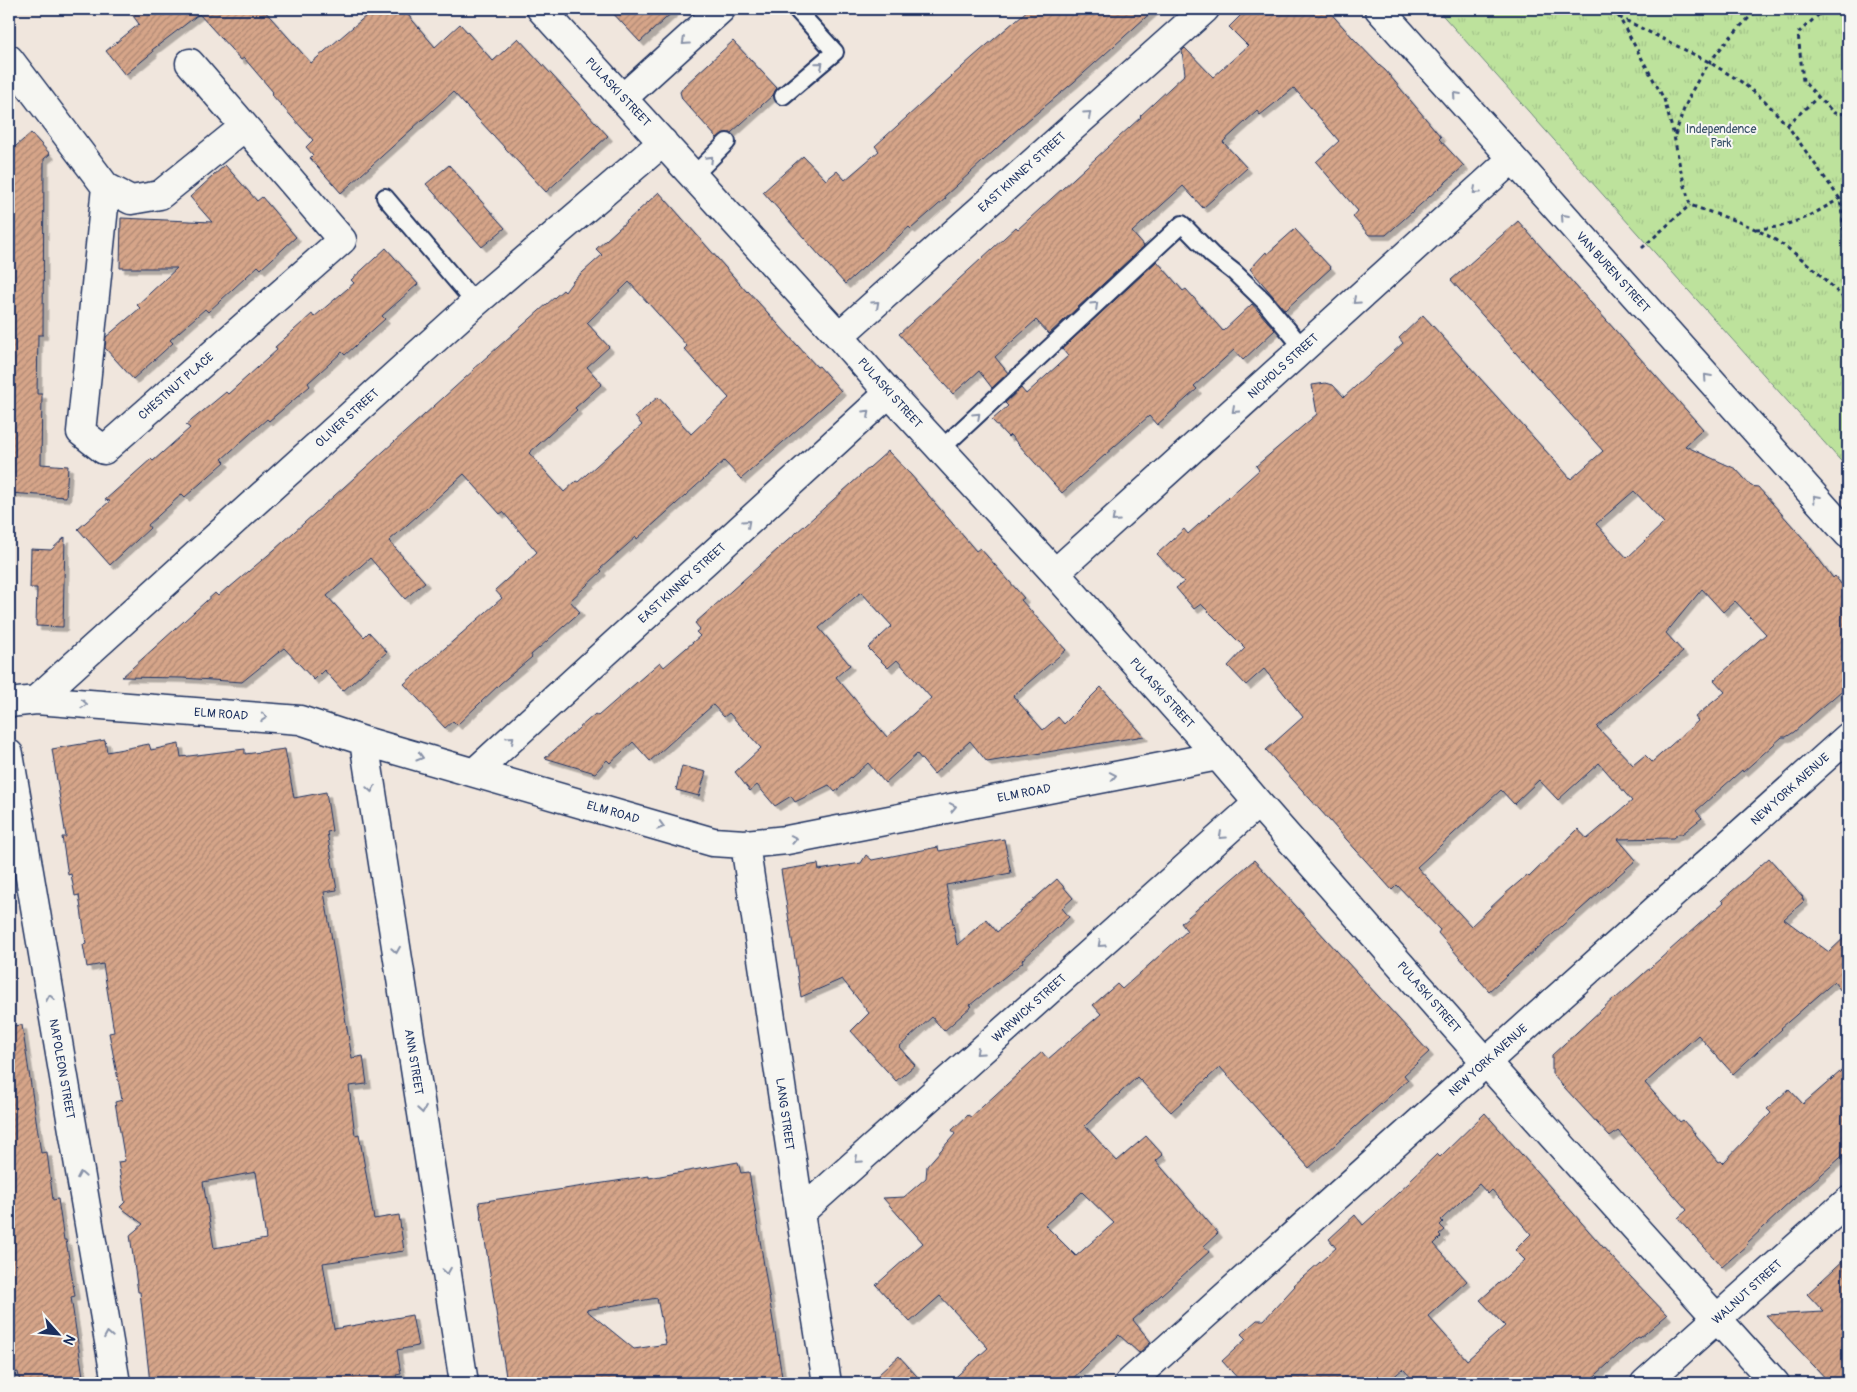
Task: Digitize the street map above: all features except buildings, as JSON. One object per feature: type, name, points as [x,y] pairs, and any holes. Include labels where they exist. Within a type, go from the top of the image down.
[{"type":"street","name":"PULASKI STREET","points":[[541,9],[624,98],[889,393],[1055,574],[1218,756],[1486,1062],[1775,1383]]},
{"type":"street","points":[[624,98],[721,9]]},
{"type":"street","name":"EAST KINNEY STREET","points":[[839,336],[1205,9]]},
{"type":"street","name":"VAN BUREN STREET","points":[[1379,9],[1848,534]]},
{"type":"street","points":[[9,59],[106,187],[131,200],[160,194],[244,127]]},
{"type":"street","name":"CHESTNUT PLACE","points":[[106,187],[81,432],[104,450],[342,240],[190,63]]},
{"type":"street","name":"OLIVER STREET","points":[[36,700],[475,302],[663,142]]},
{"type":"street","name":"NICHOLS STREET","points":[[1055,574],[1512,159]]},
{"type":"street","name":"EAST KINNEY STREET","points":[[476,772],[889,393]]},
{"type":"street","name":"ELM ROAD","points":[[9,703],[36,700],[300,720],[364,741],[714,842],[745,844],[787,840],[1218,756]]},
{"type":"street","name":"NEW YORK AVENUE","points":[[1129,1383],[1848,737]]},
{"type":"street","name":"ANN STREET","points":[[364,741],[464,1383]]},
{"type":"street","name":"NAPOLEON STREET","points":[[9,754],[116,1383]]},
{"type":"street","name":"WARWICK STREET","points":[[800,1213],[1258,803]]},
{"type":"street","name":"LANG STREET","points":[[745,844],[827,1383]]},
{"type":"street","name":"WALNUT STREET","points":[[1645,1383],[1848,1201]]},
{"type":"lane","points":[[783,96],[835,52],[796,9]]},
{"type":"lane","points":[[693,176],[727,142]]},
{"type":"lane","points":[[385,197],[475,302]]},
{"type":"lane","points":[[941,449],[1182,224],[1212,255],[1234,272],[1264,301],[1304,348]]},
{"type":"path","points":[[1612,9],[1619,17],[1664,98],[1690,205]]},
{"type":"path","points":[[1674,136],[1687,100],[1709,62],[1738,28],[1758,9]]},
{"type":"path","points":[[1825,9],[1798,33],[1803,81],[1834,113],[1848,114]]},
{"type":"path","points":[[1619,17],[1709,62],[1740,81],[1765,101],[1787,125],[1840,199],[1848,263]]},
{"type":"path","points":[[1787,125],[1818,97]]},
{"type":"path","points":[[1755,229],[1779,228],[1808,217],[1848,194]]},
{"type":"path","points":[[1690,205],[1755,229],[1805,261],[1848,303]]},
{"type":"path","points":[[1642,248],[1690,205]]},
{"type":"green space","name":"Independence Park","points":[[1437,9],[1848,9],[1848,469]]}]
